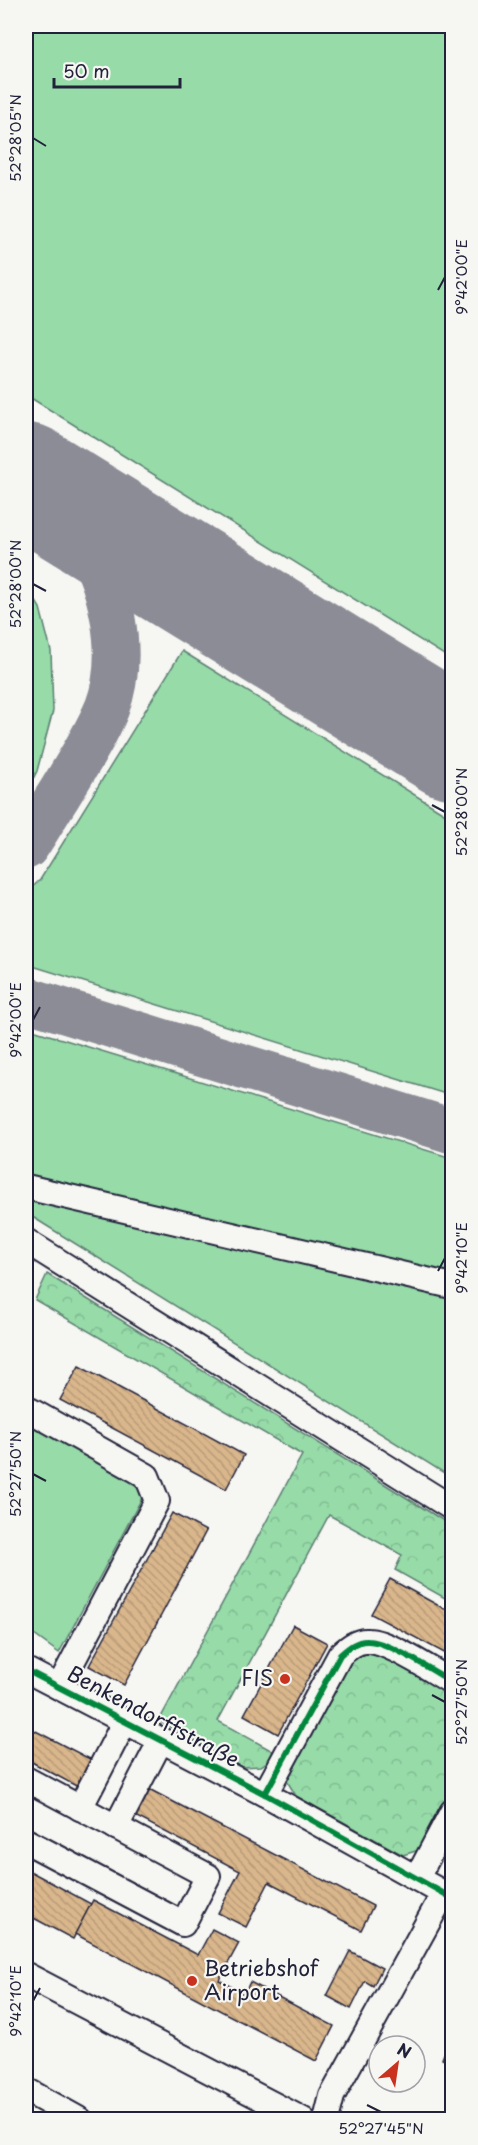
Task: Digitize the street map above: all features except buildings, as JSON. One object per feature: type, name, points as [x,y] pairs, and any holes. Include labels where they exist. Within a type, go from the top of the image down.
[{"type":"street","points":[[26,1187],[453,1286]]},
{"type":"street","points":[[26,1241],[453,1508]]},
{"type":"street","points":[[26,1408],[147,1476],[157,1501],[59,1687]]},
{"type":"street","points":[[265,1794],[340,1655],[351,1645],[368,1640],[384,1644],[453,1682]]},
{"type":"street","name":"Benkendorffstraße","points":[[26,1670],[265,1794],[448,1896]]},
{"type":"street","points":[[80,1808],[125,1721]]},
{"type":"street","points":[[116,1827],[161,1740]]},
{"type":"street","points":[[26,1779],[208,1876],[183,1924],[26,1841]]},
{"type":"street","points":[[417,1878],[453,1812]]},
{"type":"street","points":[[326,2120],[332,2097],[448,1896]]},
{"type":"street","points":[[26,1975],[303,2120]]},
{"type":"street","points":[[26,2090],[80,2120]]},
{"type":"green space","points":[[26,26],[452,26],[452,660],[26,395]]},
{"type":"green space","points":[[26,585],[40,608],[51,651],[53,711],[37,771],[26,793]]},
{"type":"green space","points":[[182,651],[452,818],[452,1096],[26,964],[26,893],[40,880]]},
{"type":"green space","points":[[26,1028],[452,1158],[452,1278],[26,1176]]},
{"type":"green space","points":[[26,1198],[452,1294],[452,1478],[26,1213]]},
{"type":"green space","points":[[47,1274],[452,1526],[452,1602],[395,1570],[402,1555],[329,1515],[218,1721],[278,1754],[261,1766],[242,1767],[159,1721],[302,1455],[35,1300]]},
{"type":"green space","points":[[32,1425],[131,1478],[143,1496],[59,1653],[26,1629],[26,1427]]},
{"type":"green space","points":[[362,1651],[382,1651],[452,1690],[452,1802],[419,1850],[403,1855],[296,1796],[287,1781],[290,1760],[345,1659]]},
{"type":"taxiway","points":[[26,483],[66,520],[90,552],[107,594],[116,641],[113,687],[102,720],[78,764],[26,847]]},
{"type":"taxiway","points":[[26,999],[452,1131]]},
{"type":"runway","points":[[26,480],[452,742]]},
{"type":"cycle path","points":[[265,1794],[340,1655],[353,1645],[360,1642],[377,1642],[410,1657],[452,1682]]},
{"type":"cycle path","points":[[26,1670],[265,1794],[452,1898]]},
{"type":"place","name":"FIS","points":[[285,1679]]},
{"type":"place","name":"Betriebshof Airport","points":[[192,1981]]}]
